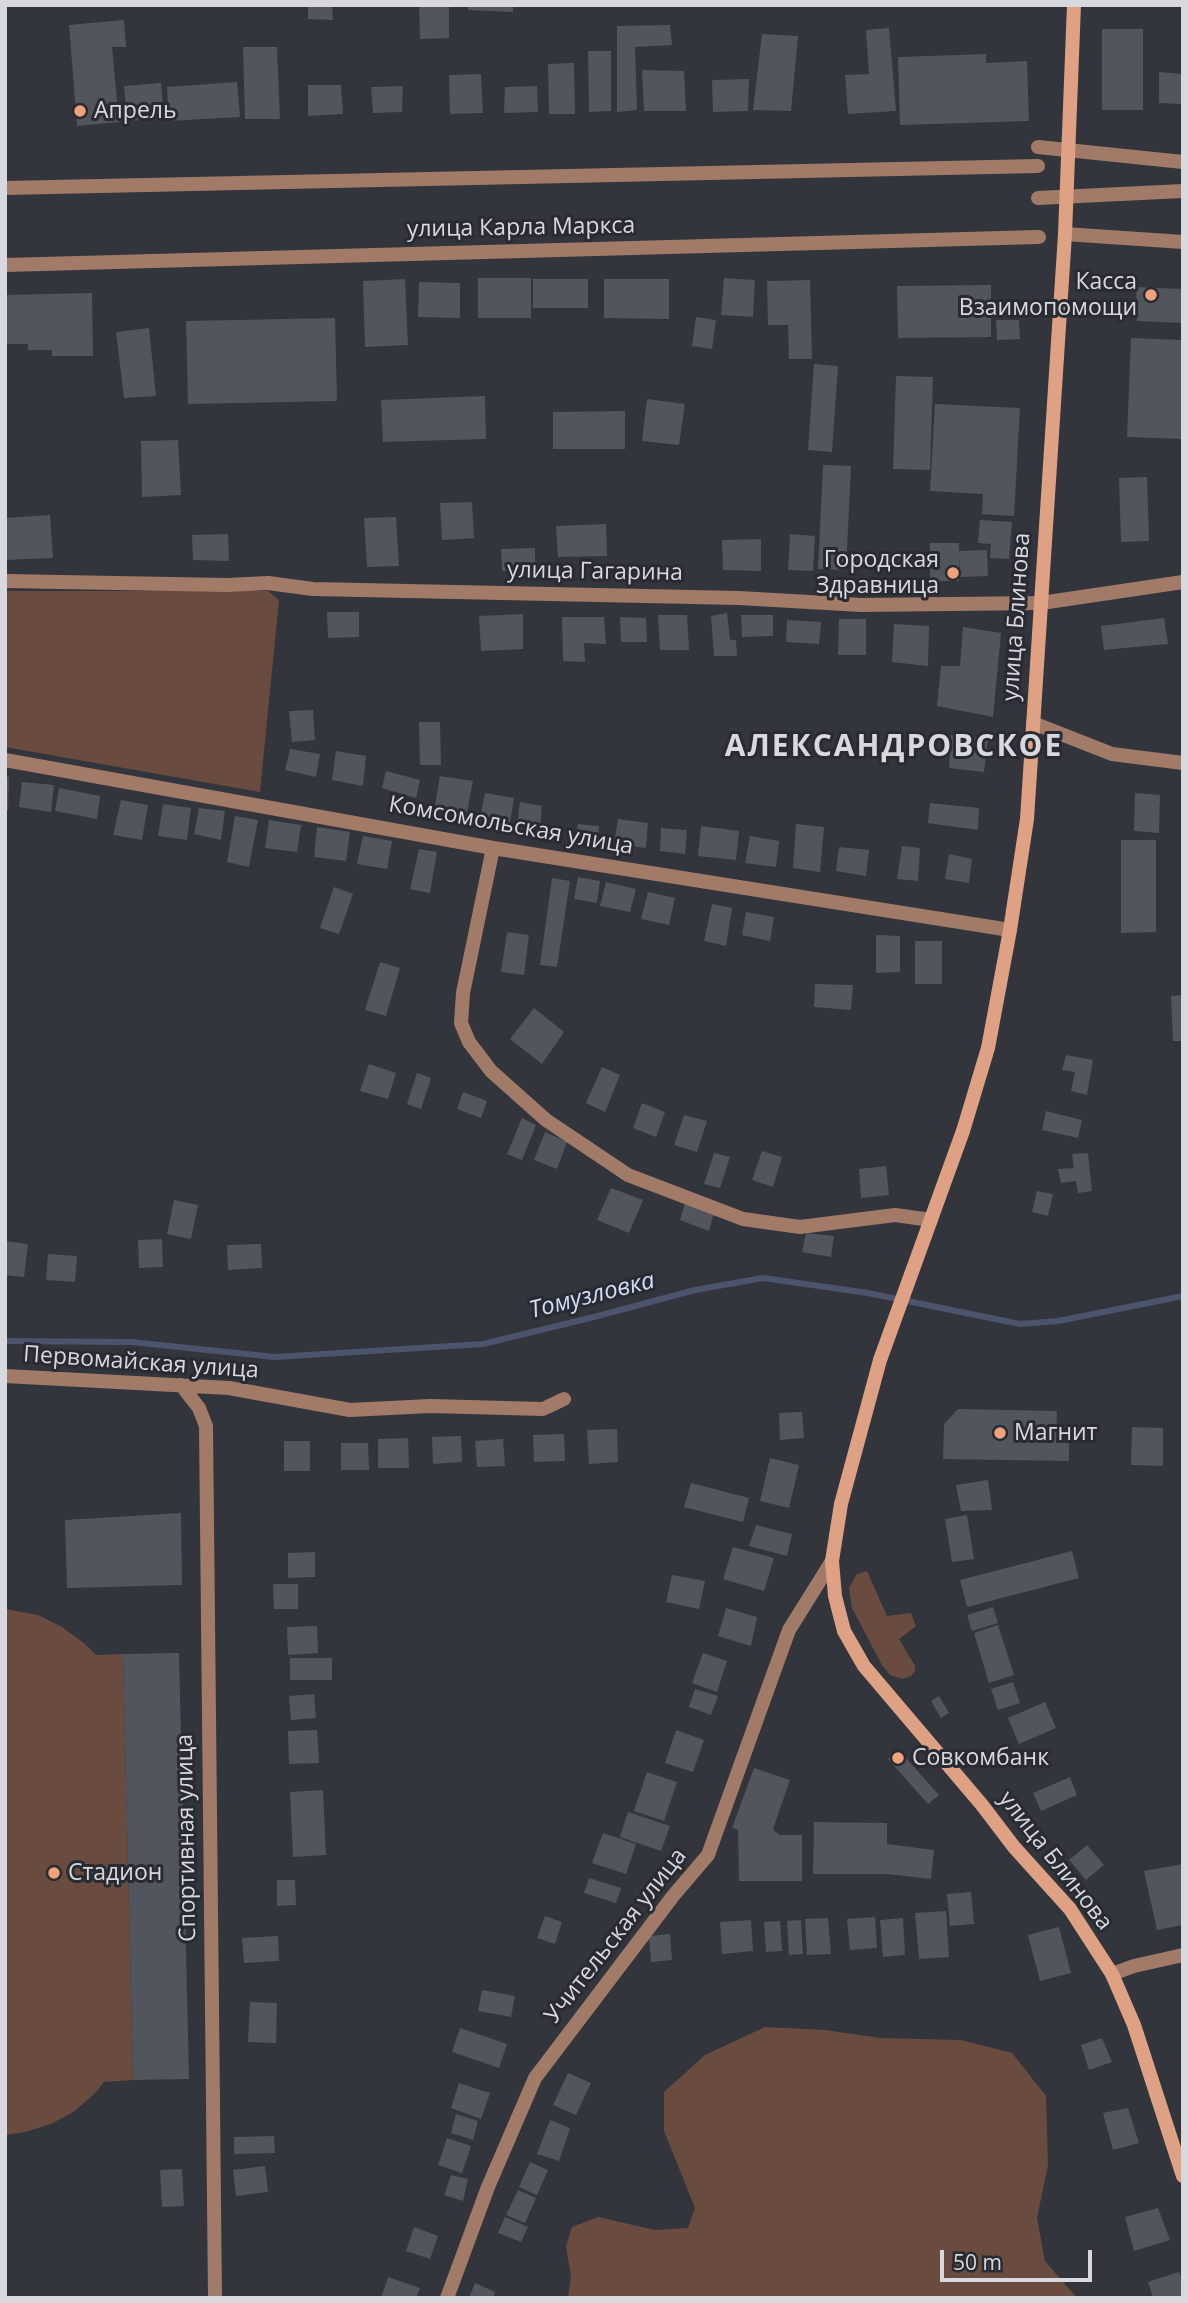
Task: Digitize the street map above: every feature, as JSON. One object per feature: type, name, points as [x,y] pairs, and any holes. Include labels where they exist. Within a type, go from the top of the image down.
[{"type":"main road","name":"улица Блинова","points":[[1074,5],[1065,234],[1027,819],[1010,930],[988,1048],[963,1131],[880,1360],[841,1504],[832,1561],[835,1596],[844,1631],[864,1666],[982,1805],[1014,1847],[1070,1909],[1112,1975],[1134,2025],[1183,2176]]},
{"type":"street","points":[[1038,147],[1183,162]]},
{"type":"street","points":[[5,188],[1038,166]]},
{"type":"street","points":[[1038,198],[1183,191]]},
{"type":"street","points":[[1065,234],[1183,242]]},
{"type":"street","name":"улица Карла Маркса","points":[[5,265],[1038,237]]},
{"type":"street","name":"улица Гагарина","points":[[5,581],[268,583],[313,590],[739,598],[861,604],[1041,603],[1183,582]]},
{"type":"street","points":[[1033,723],[1112,754],[1183,763]]},
{"type":"street","name":"Комсомольская улица","points":[[5,760],[493,848],[1010,930]]},
{"type":"street","points":[[493,848],[463,993],[461,1023],[469,1042],[491,1071],[546,1120],[628,1175],[743,1219],[800,1227],[895,1215],[931,1220]]},
{"type":"street","name":"Первомайская улица","points":[[5,1376],[229,1388],[350,1410],[429,1406],[543,1409],[564,1399]]},
{"type":"street","name":"Спортивная улица","points":[[181,1385],[199,1408],[206,1426],[215,2298]]},
{"type":"street","name":"Учительская улица","points":[[447,2298],[488,2187],[536,2078],[673,1896],[708,1855],[789,1630],[832,1561]]},
{"type":"street","points":[[1112,1975],[1134,1966],[1183,1955]]},
{"type":"shaded area","points":[[5,591],[268,591],[279,600],[260,792],[5,747]]},
{"type":"shaded area","points":[[867,1571],[887,1616],[911,1613],[916,1626],[899,1639],[915,1666],[911,1676],[902,1679],[890,1675],[852,1608],[849,1588],[857,1574]]},
{"type":"shaded area","points":[[5,1609],[38,1615],[62,1627],[96,1655],[123,1654],[133,2080],[104,2082],[75,2111],[51,2124],[5,2135]]},
{"type":"shaded area","points":[[765,2027],[825,2030],[880,2038],[961,2040],[1012,2053],[1046,2096],[1048,2165],[1037,2218],[1045,2261],[1077,2298],[568,2298],[571,2277],[566,2246],[572,2227],[598,2217],[655,2230],[688,2228],[695,2208],[664,2131],[664,2092],[705,2055]]},
{"type":"building","points":[[308,5],[332,5],[333,20],[308,19]]},
{"type":"building","points":[[419,5],[449,5],[449,38],[420,39]]},
{"type":"building","points":[[468,5],[513,5],[513,12],[468,10]]},
{"type":"building","points":[[124,20],[126,47],[112,47],[119,122],[77,126],[69,25]]},
{"type":"building","points":[[670,25],[672,45],[635,47],[637,110],[617,112],[617,26]]},
{"type":"building","points":[[889,28],[896,111],[848,114],[845,75],[869,74],[866,30]]},
{"type":"building","points":[[1102,29],[1143,29],[1143,110],[1102,110]]},
{"type":"building","points":[[762,34],[798,36],[791,111],[753,110]]},
{"type":"building","points":[[243,47],[277,47],[280,119],[245,119]]},
{"type":"building","points":[[588,51],[611,51],[611,111],[589,112]]},
{"type":"building","points":[[986,54],[986,63],[1027,61],[1029,121],[900,125],[898,57]]},
{"type":"building","points":[[574,63],[575,114],[549,114],[548,64]]},
{"type":"building","points":[[642,70],[684,71],[686,111],[644,111]]},
{"type":"building","points":[[1159,72],[1183,74],[1183,104],[1159,103]]},
{"type":"building","points":[[481,74],[483,113],[450,114],[449,75]]},
{"type":"building","points":[[749,79],[748,111],[713,112],[712,80]]},
{"type":"building","points":[[237,82],[240,117],[169,121],[167,87]]},
{"type":"building","points":[[161,83],[164,119],[127,121],[124,86]]},
{"type":"building","points":[[308,85],[341,85],[343,114],[308,116]]},
{"type":"building","points":[[403,86],[402,112],[373,113],[371,87]]},
{"type":"building","points":[[537,86],[538,112],[504,113],[505,87]]},
{"type":"building","points":[[478,278],[531,278],[531,318],[478,318]]},
{"type":"building","points":[[724,278],[755,280],[753,317],[721,315]]},
{"type":"building","points":[[405,279],[408,345],[365,347],[363,281]]},
{"type":"building","points":[[533,279],[588,279],[588,308],[533,308]]},
{"type":"building","points":[[604,279],[669,279],[669,319],[604,318]]},
{"type":"building","points":[[810,280],[812,359],[789,359],[788,325],[768,325],[767,281]]},
{"type":"building","points":[[419,282],[460,283],[460,318],[418,317]]},
{"type":"building","points":[[991,285],[991,337],[898,338],[897,286]]},
{"type":"building","points":[[1136,287],[1183,289],[1183,323],[1137,321]]},
{"type":"building","points":[[92,293],[93,356],[52,356],[52,350],[28,350],[28,344],[5,344],[5,295]]},
{"type":"building","points":[[696,317],[716,320],[712,349],[692,346]]},
{"type":"building","points":[[335,318],[337,401],[188,404],[186,321]]},
{"type":"building","points":[[996,320],[1019,320],[1020,339],[997,340]]},
{"type":"building","points":[[149,328],[156,396],[124,398],[116,332]]},
{"type":"building","points":[[1131,338],[1183,340],[1183,439],[1127,437]]},
{"type":"building","points":[[814,364],[838,366],[832,452],[808,450]]},
{"type":"building","points":[[896,376],[933,377],[930,470],[893,469]]},
{"type":"building","points":[[485,396],[486,439],[383,442],[381,400]]},
{"type":"building","points":[[647,399],[685,404],[679,445],[642,441]]},
{"type":"building","points":[[935,404],[1020,408],[1014,516],[982,514],[983,494],[930,491]]},
{"type":"building","points":[[625,411],[625,449],[553,449],[553,412]]},
{"type":"building","points":[[178,440],[181,495],[142,497],[141,441]]},
{"type":"building","points":[[823,465],[851,466],[846,570],[818,569]]},
{"type":"building","points":[[1147,477],[1149,541],[1121,542],[1119,478]]},
{"type":"building","points":[[472,502],[474,538],[442,540],[440,503]]},
{"type":"building","points":[[50,515],[53,558],[5,560],[5,518]]},
{"type":"building","points":[[396,517],[399,566],[367,567],[364,518]]},
{"type":"building","points":[[980,520],[1012,522],[1009,559],[990,558],[991,544],[978,543]]},
{"type":"building","points":[[606,524],[607,556],[558,557],[556,526]]},
{"type":"building","points":[[228,534],[229,561],[193,560],[192,535]]},
{"type":"building","points":[[790,534],[815,536],[813,571],[788,570]]},
{"type":"building","points":[[761,539],[761,571],[723,570],[722,540]]},
{"type":"building","points":[[930,543],[959,543],[959,551],[987,550],[988,576],[960,577],[959,554],[959,581],[930,581]]},
{"type":"building","points":[[535,548],[535,571],[502,571],[501,549]]},
{"type":"building","points":[[327,612],[359,612],[359,637],[328,638]]},
{"type":"building","points":[[727,613],[730,640],[736,640],[737,656],[714,656],[711,616]]},
{"type":"building","points":[[523,614],[523,649],[481,651],[479,616]]},
{"type":"building","points":[[658,615],[687,615],[689,650],[660,650]]},
{"type":"building","points":[[741,615],[773,615],[773,636],[742,637]]},
{"type":"building","points":[[562,617],[604,617],[606,644],[584,643],[585,662],[563,661]]},
{"type":"building","points":[[620,617],[646,618],[647,642],[621,642]]},
{"type":"building","points":[[1164,618],[1168,644],[1104,650],[1101,626]]},
{"type":"building","points":[[839,619],[866,619],[866,655],[838,655]]},
{"type":"building","points":[[787,620],[821,622],[819,644],[786,642]]},
{"type":"building","points":[[894,624],[929,626],[928,666],[892,662]]},
{"type":"building","points":[[963,627],[1001,633],[993,717],[937,706],[941,666],[960,666]]},
{"type":"building","points":[[313,710],[315,740],[292,742],[289,711]]},
{"type":"building","points":[[419,722],[440,722],[441,765],[420,765]]},
{"type":"building","points":[[951,735],[988,739],[984,772],[949,768]]},
{"type":"building","points":[[290,749],[320,754],[316,777],[285,770]]},
{"type":"building","points":[[336,751],[366,756],[363,786],[332,780]]},
{"type":"building","points":[[386,771],[420,780],[416,798],[382,788]]},
{"type":"building","points":[[440,776],[473,781],[467,812],[435,805]]},
{"type":"building","points":[[5,777],[9,777],[8,810],[5,810]]},
{"type":"building","points":[[22,782],[54,785],[51,812],[19,807]]},
{"type":"building","points":[[59,788],[100,796],[97,819],[55,811]]},
{"type":"building","points":[[485,793],[514,798],[510,823],[480,817]]},
{"type":"building","points":[[1135,793],[1160,795],[1159,833],[1134,831]]},
{"type":"building","points":[[121,800],[148,805],[142,840],[113,835]]},
{"type":"building","points":[[520,802],[542,806],[540,830],[517,825]]},
{"type":"building","points":[[930,803],[979,808],[978,830],[928,823]]},
{"type":"building","points":[[163,804],[191,808],[187,840],[158,836]]},
{"type":"building","points":[[199,808],[225,811],[221,840],[194,834]]},
{"type":"building","points":[[235,816],[258,820],[249,867],[227,862]]},
{"type":"building","points":[[618,819],[648,823],[646,848],[614,844]]},
{"type":"building","points":[[269,820],[301,825],[297,852],[265,848]]},
{"type":"building","points":[[578,824],[599,826],[598,845],[574,842]]},
{"type":"building","points":[[796,824],[824,827],[820,872],[793,868]]},
{"type":"building","points":[[701,826],[739,831],[736,860],[698,856]]},
{"type":"building","points":[[317,827],[350,832],[346,861],[314,857]]},
{"type":"building","points":[[661,828],[687,830],[685,854],[660,851]]},
{"type":"building","points":[[363,836],[392,841],[387,869],[357,864]]},
{"type":"building","points":[[750,836],[779,841],[776,867],[745,863]]},
{"type":"building","points":[[1121,840],[1156,840],[1156,932],[1121,933]]},
{"type":"building","points":[[902,846],[920,848],[918,881],[897,879]]},
{"type":"building","points":[[839,847],[869,850],[866,876],[836,871]]},
{"type":"building","points":[[419,849],[437,852],[430,893],[410,889]]},
{"type":"building","points":[[949,854],[972,859],[969,883],[945,879]]},
{"type":"building","points":[[578,877],[600,881],[597,903],[574,899]]},
{"type":"building","points":[[552,878],[570,881],[557,967],[540,965]]},
{"type":"building","points":[[606,882],[636,889],[630,912],[600,906]]},
{"type":"building","points":[[334,887],[353,894],[339,934],[320,928]]},
{"type":"building","points":[[648,892],[675,898],[669,925],[641,919]]},
{"type":"building","points":[[712,904],[732,908],[726,946],[704,941]]},
{"type":"building","points":[[746,912],[774,917],[770,941],[742,935]]},
{"type":"building","points":[[507,932],[529,935],[524,975],[501,972]]},
{"type":"building","points":[[876,935],[900,936],[900,972],[876,973]]},
{"type":"building","points":[[915,941],[942,941],[942,984],[915,984]]},
{"type":"building","points":[[380,962],[400,968],[386,1016],[365,1010]]},
{"type":"building","points":[[815,984],[853,985],[851,1010],[814,1007]]},
{"type":"building","points":[[1183,995],[1183,1041],[1173,1041],[1171,996]]},
{"type":"building","points":[[534,1008],[564,1032],[542,1064],[510,1039]]},
{"type":"building","points":[[1066,1055],[1093,1060],[1087,1095],[1071,1091],[1075,1072],[1062,1070]]},
{"type":"building","points":[[369,1064],[396,1073],[388,1099],[360,1091]]},
{"type":"building","points":[[602,1067],[620,1075],[605,1112],[586,1103]]},
{"type":"building","points":[[417,1073],[431,1078],[421,1109],[407,1104]]},
{"type":"building","points":[[463,1092],[487,1101],[481,1118],[457,1109]]},
{"type":"building","points":[[642,1103],[665,1112],[656,1137],[633,1128]]},
{"type":"building","points":[[1046,1111],[1082,1120],[1078,1138],[1042,1130]]},
{"type":"building","points":[[684,1115],[707,1121],[697,1152],[674,1145]]},
{"type":"building","points":[[522,1118],[536,1125],[522,1160],[507,1154]]},
{"type":"building","points":[[545,1132],[567,1142],[557,1169],[534,1160]]},
{"type":"building","points":[[762,1151],[782,1157],[773,1187],[752,1180]]},
{"type":"building","points":[[714,1153],[730,1157],[720,1188],[704,1184]]},
{"type":"building","points":[[1088,1153],[1092,1191],[1078,1193],[1076,1181],[1061,1183],[1058,1169],[1074,1168],[1072,1154]]},
{"type":"building","points":[[886,1166],[889,1195],[861,1198],[859,1169]]},
{"type":"building","points":[[611,1188],[643,1200],[629,1233],[597,1220]]},
{"type":"building","points":[[1037,1191],[1053,1194],[1048,1216],[1032,1212]]},
{"type":"building","points":[[174,1200],[198,1205],[191,1239],[167,1234]]},
{"type":"building","points":[[685,1203],[714,1213],[709,1231],[680,1220]]},
{"type":"building","points":[[806,1233],[834,1236],[831,1257],[802,1252]]},
{"type":"building","points":[[162,1239],[163,1267],[139,1268],[138,1240]]},
{"type":"building","points":[[5,1241],[28,1244],[24,1277],[5,1275]]},
{"type":"building","points":[[261,1244],[262,1268],[228,1270],[227,1245]]},
{"type":"building","points":[[48,1254],[77,1256],[75,1282],[46,1280]]},
{"type":"building","name":"Магнит","points":[[958,1409],[1057,1411],[1056,1443],[1069,1443],[1069,1461],[943,1459],[944,1424]]},
{"type":"building","points":[[802,1412],[804,1438],[780,1440],[779,1413]]},
{"type":"building","points":[[1132,1427],[1163,1428],[1163,1466],[1131,1465]]},
{"type":"building","points":[[617,1429],[618,1462],[589,1464],[587,1430]]},
{"type":"building","points":[[564,1434],[565,1461],[534,1462],[533,1435]]},
{"type":"building","points":[[461,1436],[462,1462],[433,1464],[432,1437]]},
{"type":"building","points":[[408,1438],[409,1468],[378,1468],[378,1439]]},
{"type":"building","points":[[503,1439],[505,1466],[477,1467],[475,1441]]},
{"type":"building","points":[[284,1441],[310,1441],[310,1471],[284,1471]]},
{"type":"building","points":[[341,1443],[368,1443],[369,1470],[341,1470]]},
{"type":"building","points":[[770,1458],[799,1465],[789,1508],[760,1501]]},
{"type":"building","points":[[988,1480],[992,1510],[961,1511],[956,1485]]},
{"type":"building","points":[[691,1483],[749,1498],[743,1522],[684,1507]]},
{"type":"building","points":[[181,1513],[182,1585],[67,1588],[65,1520]]},
{"type":"building","points":[[967,1515],[974,1559],[952,1562],[945,1519]]},
{"type":"building","points":[[756,1525],[792,1534],[787,1556],[749,1546]]},
{"type":"building","points":[[733,1547],[774,1558],[764,1591],[723,1579]]},
{"type":"building","points":[[1072,1551],[1079,1578],[967,1607],[960,1580]]},
{"type":"building","points":[[315,1552],[315,1577],[288,1578],[288,1553]]},
{"type":"building","points":[[672,1575],[705,1581],[699,1609],[666,1602]]},
{"type":"building","points":[[273,1584],[298,1584],[298,1609],[274,1609]]},
{"type":"building","points":[[993,1607],[998,1623],[972,1631],[967,1615]]},
{"type":"building","points":[[726,1608],[757,1617],[751,1646],[718,1636]]},
{"type":"building","points":[[998,1625],[1014,1675],[989,1683],[974,1633]]},
{"type":"building","points":[[317,1626],[318,1653],[288,1655],[287,1627]]},
{"type":"building","points":[[179,1653],[189,2079],[133,2080],[123,1654]]},
{"type":"building","points":[[703,1653],[727,1661],[717,1692],[692,1683]]},
{"type":"building","points":[[290,1658],[332,1658],[332,1680],[290,1680]]},
{"type":"building","points":[[1013,1682],[1020,1703],[998,1710],[991,1689]]},
{"type":"building","points":[[695,1689],[718,1696],[711,1715],[689,1707]]},
{"type":"building","points":[[314,1694],[316,1718],[291,1720],[289,1696]]},
{"type":"building","points":[[939,1696],[949,1713],[941,1718],[931,1701]]},
{"type":"building","points":[[1045,1702],[1056,1728],[1019,1744],[1008,1718]]},
{"type":"building","points":[[317,1730],[319,1763],[289,1764],[288,1731]]},
{"type":"building","points":[[676,1730],[704,1740],[693,1772],[665,1763]]},
{"type":"building","points":[[899,1750],[939,1795],[928,1804],[888,1759]]},
{"type":"building","points":[[754,1768],[790,1780],[773,1829],[779,1835],[802,1835],[802,1881],[739,1881],[738,1830],[732,1828]]},
{"type":"building","points":[[647,1772],[677,1782],[664,1821],[634,1811]]},
{"type":"building","points":[[1070,1777],[1077,1795],[1041,1811],[1033,1793]]},
{"type":"building","points":[[323,1790],[326,1855],[293,1857],[290,1792]]},
{"type":"building","points":[[628,1812],[670,1826],[661,1851],[620,1837]]},
{"type":"building","points":[[814,1822],[887,1823],[887,1844],[934,1850],[931,1879],[887,1874],[813,1874]]},
{"type":"building","points":[[603,1833],[636,1844],[626,1874],[592,1863]]},
{"type":"building","points":[[1087,1845],[1104,1865],[1086,1880],[1069,1860]]},
{"type":"building","points":[[1183,1864],[1183,1925],[1157,1930],[1144,1871]]},
{"type":"building","points":[[589,1878],[621,1888],[616,1903],[584,1893]]},
{"type":"building","points":[[277,1880],[295,1880],[296,1905],[277,1906]]},
{"type":"building","points":[[971,1892],[974,1924],[950,1926],[947,1894]]},
{"type":"building","points":[[946,1911],[949,1957],[919,1959],[915,1913]]},
{"type":"building","points":[[545,1916],[562,1922],[555,1944],[537,1938]]},
{"type":"building","points":[[875,1917],[877,1948],[850,1950],[847,1919]]},
{"type":"building","points":[[828,1918],[831,1954],[807,1955],[805,1919]]},
{"type":"building","points":[[903,1918],[905,1955],[883,1957],[880,1920]]},
{"type":"building","points":[[751,1920],[753,1951],[722,1954],[720,1922]]},
{"type":"building","points":[[801,1920],[803,1954],[789,1955],[787,1921]]},
{"type":"building","points":[[780,1921],[782,1951],[766,1952],[764,1922]]},
{"type":"building","points":[[1059,1927],[1071,1973],[1040,1981],[1028,1935]]},
{"type":"building","points":[[670,1934],[672,1960],[651,1962],[649,1936]]},
{"type":"building","points":[[278,1936],[279,1961],[244,1963],[242,1938]]},
{"type":"building","points":[[482,1990],[515,1996],[511,2017],[478,2011]]},
{"type":"building","points":[[250,2002],[277,2003],[276,2043],[248,2042]]},
{"type":"building","points":[[460,2028],[507,2044],[499,2068],[452,2052]]},
{"type":"building","points":[[1102,2038],[1112,2062],[1089,2070],[1081,2045]]},
{"type":"building","points":[[568,2073],[591,2083],[576,2115],[553,2105]]},
{"type":"building","points":[[459,2083],[490,2093],[481,2119],[451,2108]]},
{"type":"building","points":[[1128,2108],[1139,2143],[1113,2150],[1103,2113]]},
{"type":"building","points":[[456,2114],[478,2121],[473,2140],[451,2133]]},
{"type":"building","points":[[550,2120],[570,2128],[559,2161],[537,2154]]},
{"type":"building","points":[[274,2136],[275,2153],[234,2154],[234,2137]]},
{"type":"building","points":[[447,2138],[471,2146],[462,2173],[438,2165]]},
{"type":"building","points":[[530,2162],[548,2170],[537,2195],[519,2187]]},
{"type":"building","points":[[265,2166],[268,2192],[236,2196],[233,2170]]},
{"type":"building","points":[[182,2169],[184,2206],[162,2207],[160,2170]]},
{"type":"building","points":[[451,2175],[468,2179],[463,2201],[444,2195]]},
{"type":"building","points":[[518,2190],[536,2198],[525,2223],[506,2215]]},
{"type":"building","points":[[1158,2208],[1170,2240],[1134,2251],[1125,2217]]},
{"type":"building","points":[[505,2217],[528,2227],[521,2242],[498,2233]]},
{"type":"building","points":[[414,2227],[438,2236],[430,2259],[406,2251]]},
{"type":"building","points":[[1179,2272],[1183,2283],[1183,2298],[1153,2298],[1148,2282]]},
{"type":"building","points":[[388,2277],[420,2288],[416,2298],[381,2298]]},
{"type":"building","points":[[475,2283],[495,2292],[493,2298],[469,2298]]},
{"type":"waterway","name":"Томузловка","points":[[5,1341],[131,1342],[275,1357],[483,1344],[695,1290],[763,1278],[868,1293],[1020,1324],[1058,1321],[1183,1296]]},
{"type":"place","name":"Апрель","points":[[80,111]]},
{"type":"place","name":"Касса Взаимопомощи","points":[[1151,295]]},
{"type":"place","name":"Городская Здравница","points":[[953,573]]},
{"type":"place","name":"Магнит","points":[[1000,1433]]},
{"type":"place","name":"Совкомбанк","points":[[898,1758]]},
{"type":"place","name":"Стадион","points":[[54,1873]]},
{"type":"district","name":"АЛЕКСАНДРОВСКОЕ","points":[[894,747]]}]
